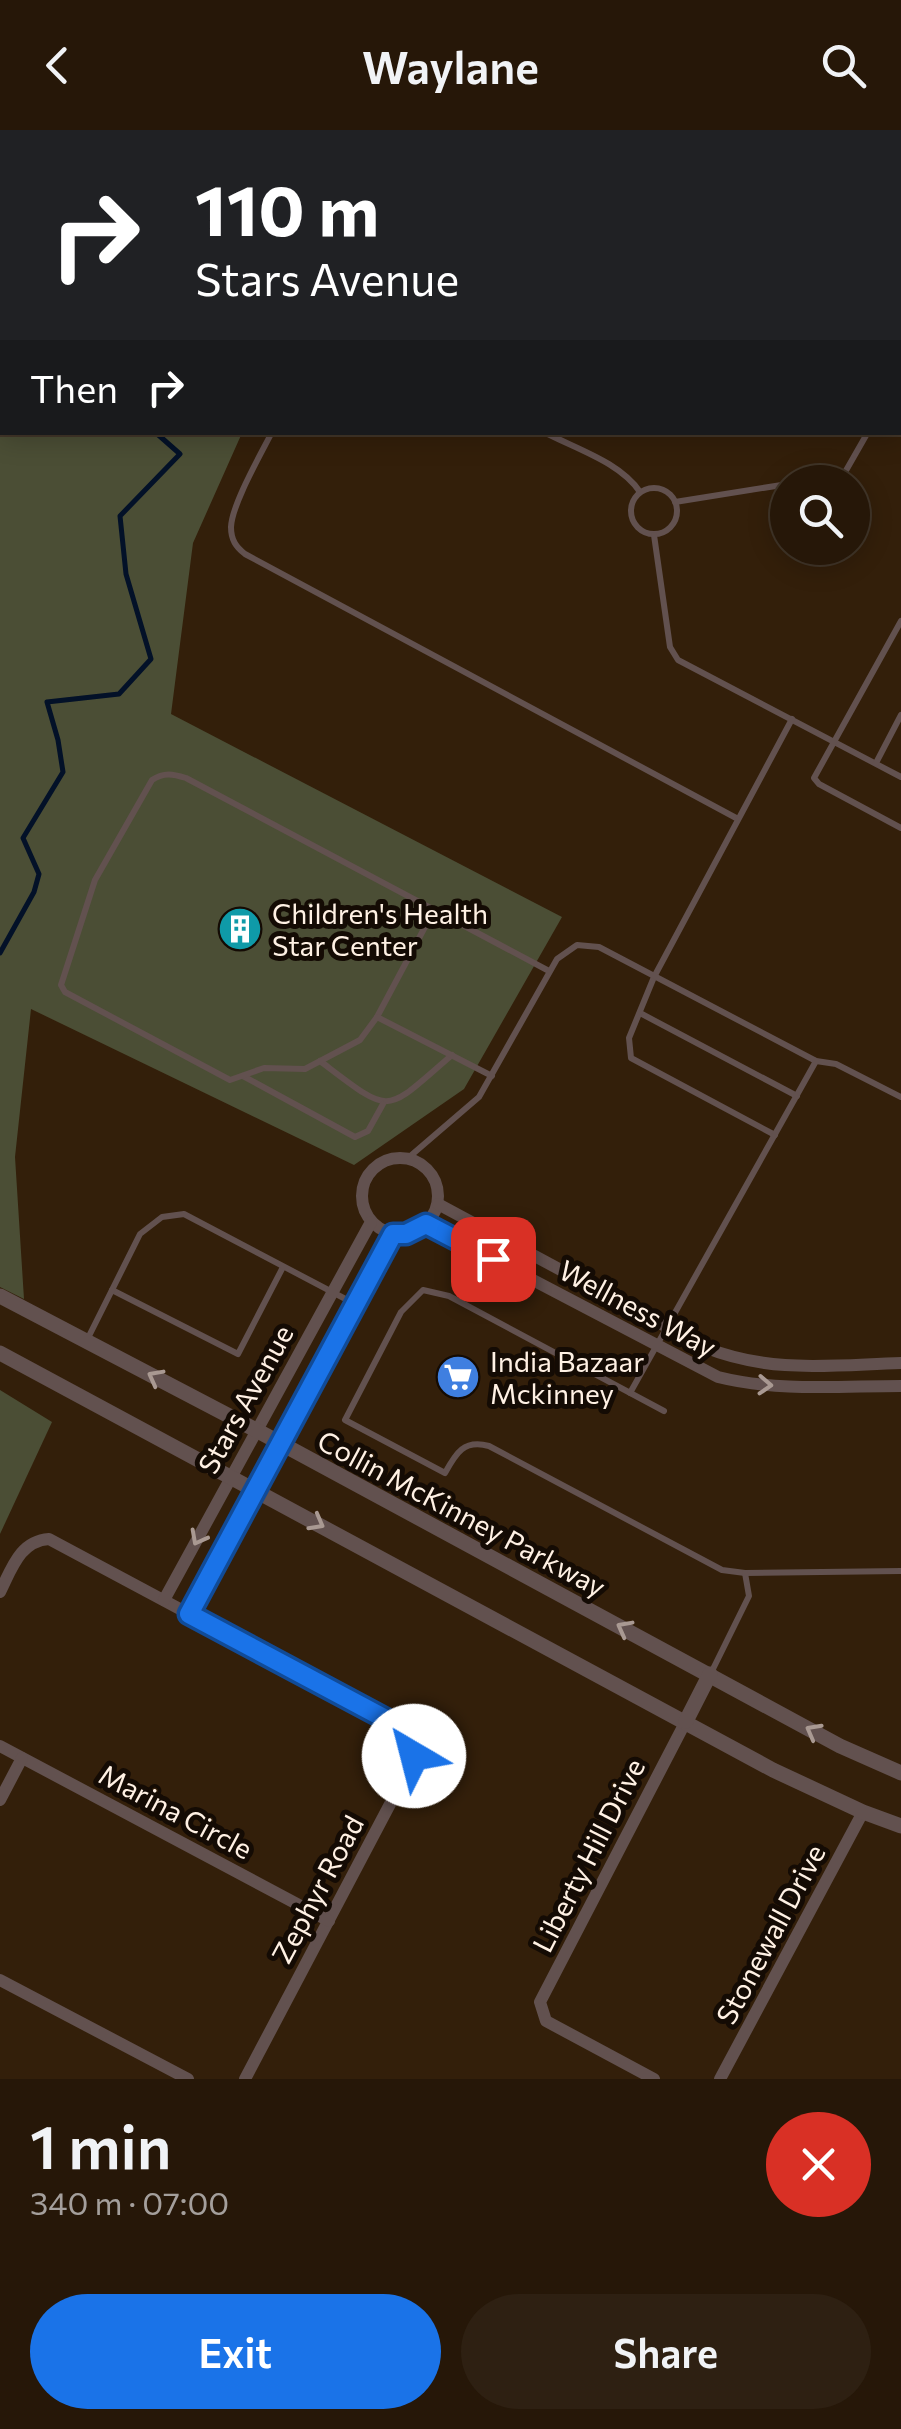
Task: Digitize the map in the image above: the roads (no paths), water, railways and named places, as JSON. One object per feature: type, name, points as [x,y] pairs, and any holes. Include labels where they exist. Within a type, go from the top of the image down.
[{"type":"street","points":[[408,1158],[420,1163],[434,1178],[438,1204],[426,1224],[406,1234],[393,1234],[371,1222],[362,1204],[365,1180],[380,1164],[408,1158]]},
{"type":"street","name":"Wellness Way","points":[[438,1204],[738,1361],[773,1366],[901,1363]]},
{"type":"street","name":"Stars Avenue","points":[[164,1600],[371,1222]]},
{"type":"street","name":"Wellness Way","points":[[426,1224],[718,1377],[750,1385],[901,1386]]},
{"type":"street","name":"Stars Avenue","points":[[189,1614],[393,1234]]},
{"type":"street","name":"Collin McKinney Parkway","points":[[0,1296],[840,1746],[901,1773]]},
{"type":"street","points":[[0,1353],[772,1770],[901,1826]]},
{"type":"street","points":[[0,1592],[25,1547],[36,1540],[49,1539],[189,1614]]},
{"type":"street","name":"Zephyr Road","points":[[189,1614],[395,1724],[414,1745],[414,1756],[245,2079]]},
{"type":"street","points":[[686,1722],[710,1674]]},
{"type":"street","name":"Liberty Hill Drive","points":[[654,2079],[546,2022],[540,2002],[686,1722]]},
{"type":"street","name":"Marina Circle","points":[[0,1746],[328,1920]]},
{"type":"street","points":[[0,1800],[22,1758]]},
{"type":"street","name":"Stonewall Drive","points":[[720,2079],[863,1812]]},
{"type":"street","points":[[0,1980],[188,2079]]},
{"type":"lane","points":[[271,435],[234,517],[233,537],[240,550],[738,819]]},
{"type":"lane","points":[[550,435],[614,468],[633,481],[640,492]]},
{"type":"lane","points":[[849,465],[866,435]]},
{"type":"lane","points":[[675,502],[770,487]]},
{"type":"lane","points":[[660,489],[675,502],[674,524],[661,534],[640,530],[632,518],[632,504],[640,492],[660,489]]},
{"type":"lane","points":[[654,535],[670,647],[678,660],[901,777]]},
{"type":"lane","points":[[901,621],[814,778],[901,828]]},
{"type":"lane","points":[[876,763],[901,715]]},
{"type":"lane","points":[[775,1135],[631,1058],[629,1038],[654,976],[792,719]]},
{"type":"lane","points":[[434,910],[377,1017],[360,1040],[305,1069],[264,1068],[230,1080],[65,992],[62,985],[95,880],[152,780],[160,774],[186,778],[434,910],[550,972]]},
{"type":"lane","points":[[408,1158],[479,1097],[557,959],[578,945],[599,947],[816,1060],[836,1064],[901,1098]]},
{"type":"lane","points":[[640,1014],[796,1096]]},
{"type":"lane","points":[[377,1017],[492,1076]]},
{"type":"lane","points":[[320,1061],[368,1098],[382,1104],[399,1100],[452,1055]]},
{"type":"lane","points":[[630,1394],[816,1060]]},
{"type":"lane","points":[[242,1076],[355,1137],[368,1132],[382,1104]]},
{"type":"lane","points":[[87,1341],[140,1234],[162,1218],[184,1214],[355,1304]]},
{"type":"lane","points":[[112,1290],[238,1354],[282,1267]]},
{"type":"lane","points":[[664,1411],[450,1296],[423,1290],[401,1312],[345,1420],[445,1473],[455,1453],[466,1446],[474,1442],[489,1446],[722,1570],[901,1571]]},
{"type":"lane","points":[[860,1364],[860,1386]]},
{"type":"lane","points":[[710,1674],[749,1596],[746,1573]]},
{"type":"waterway","points":[[0,953],[34,892],[39,874],[23,838],[63,772],[47,702],[119,694],[151,659],[126,574],[120,516],[180,454],[158,435]]},
{"type":"place","name":"Children's Health Star Center","points":[[240,929]]},
{"type":"place","name":"India Bazaar Mckinney","points":[[458,1377]]}]
